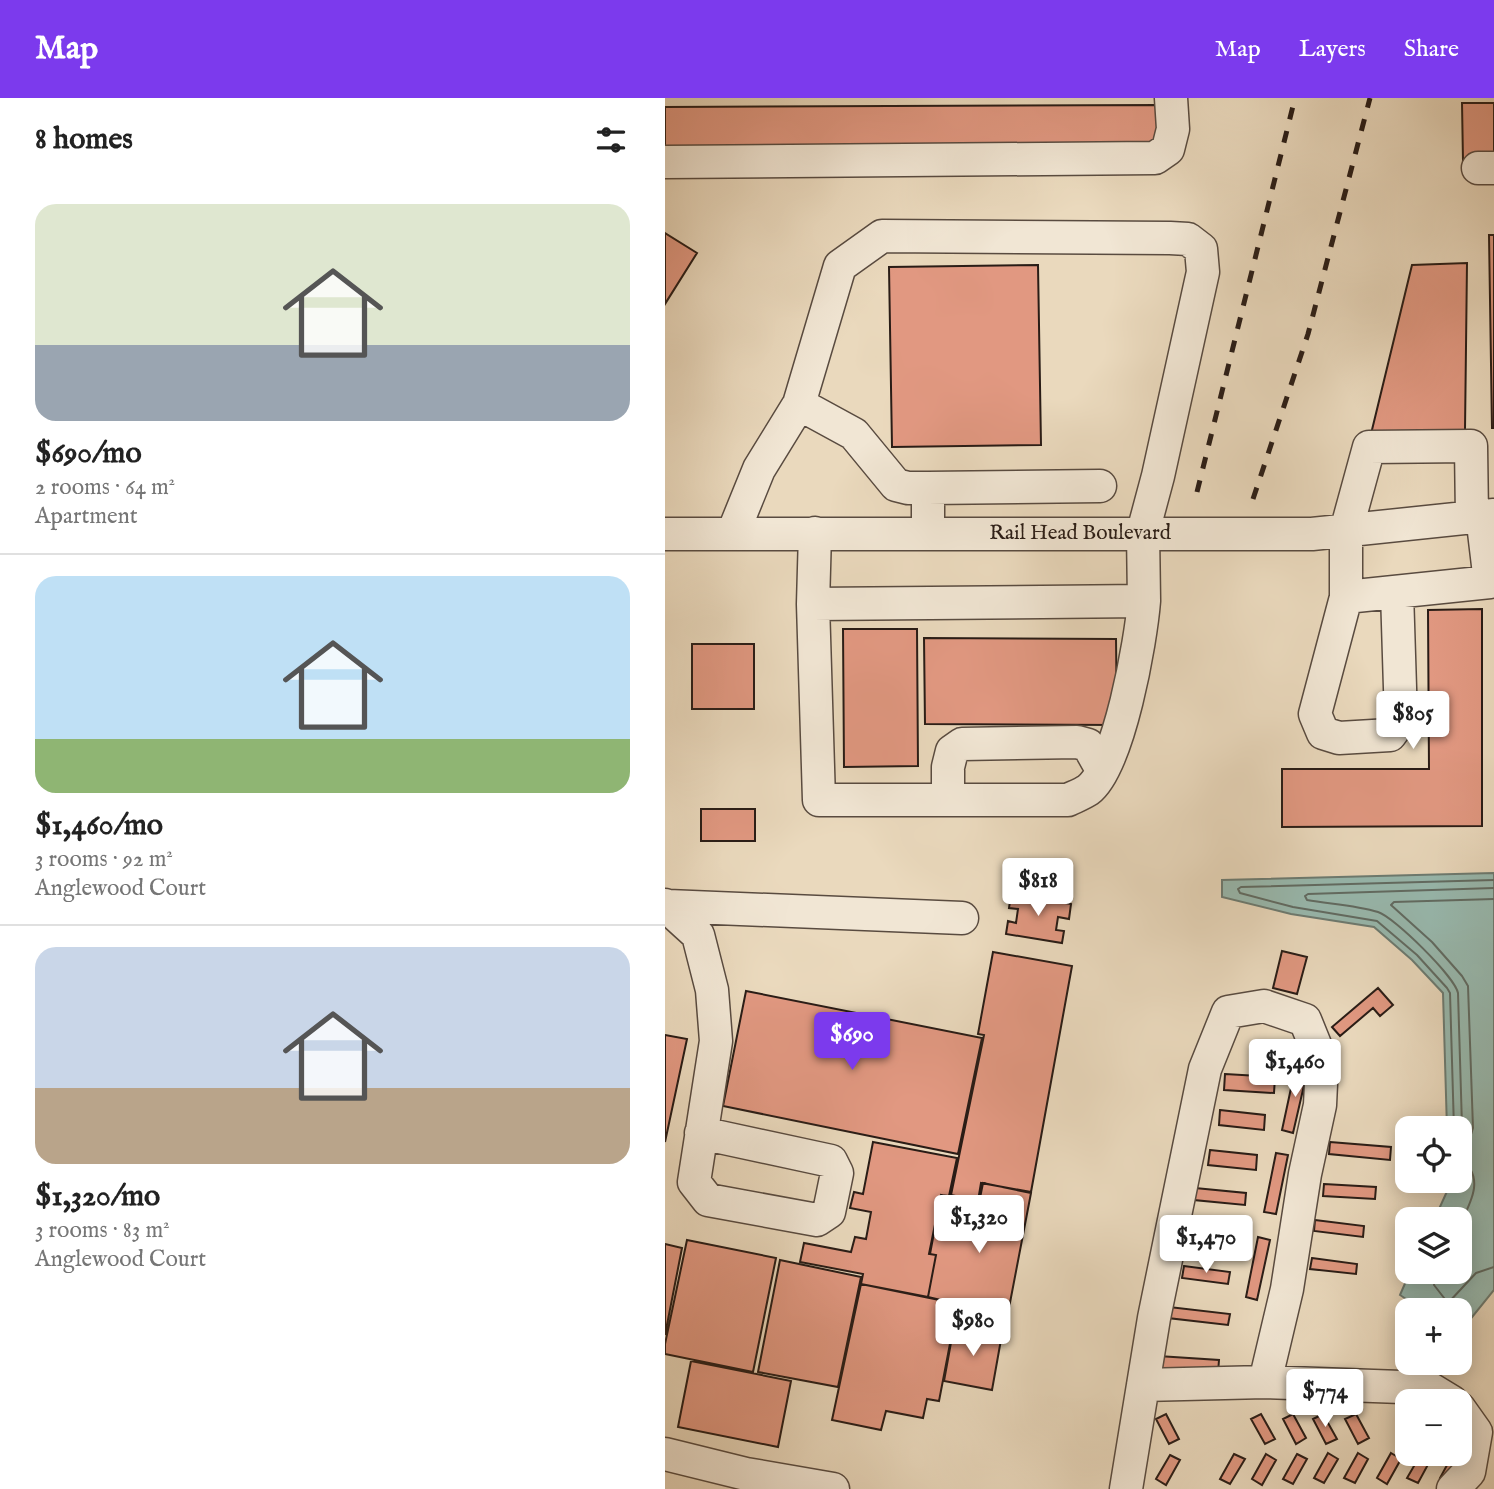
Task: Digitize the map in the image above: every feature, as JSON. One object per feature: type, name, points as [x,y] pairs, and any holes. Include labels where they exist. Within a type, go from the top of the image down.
[{"type":"street","points":[[665,162],[1155,158],[1168,149],[1173,129],[1171,98]]},
{"type":"street","points":[[733,533],[759,469],[799,404],[840,266],[882,236],[1188,239],[1201,248],[1203,272],[1143,532],[1144,601],[1141,639],[1108,761],[1089,790],[1068,800],[819,800],[813,604],[815,533]]},
{"type":"street","points":[[799,404],[854,434],[896,485],[908,488],[1100,486]]},
{"type":"street","points":[[1346,597],[1490,582],[1471,446],[1369,447],[1346,531],[1346,597],[1315,714],[1322,733],[1339,738],[1390,735],[1401,720],[1397,592]]},
{"type":"street","points":[[928,488],[928,533]]},
{"type":"street","name":"Rail Head Boulevard","points":[[665,534],[1312,534],[1482,515]]},
{"type":"street","points":[[813,604],[1144,601]]},
{"type":"street","points":[[948,800],[948,767],[952,751],[962,744],[1077,742],[1088,745],[1102,769]]},
{"type":"street","points":[[666,906],[962,918]]},
{"type":"street","points":[[666,906],[698,935],[712,990],[716,1041],[701,1133]]},
{"type":"street","points":[[1126,1489],[1143,1385],[1205,1069],[1228,1012],[1264,1006],[1305,1020],[1322,1062],[1320,1105],[1305,1174],[1287,1289],[1265,1382]]},
{"type":"street","points":[[1143,1385],[1265,1382],[1431,1389]]},
{"type":"street","points":[[1472,1426],[1476,1432],[1472,1455]]},
{"type":"street","points":[[665,1454],[746,1474],[833,1489]]},
{"type":"street","points":[[1454,1489],[1469,1472],[1470,1466]]},
{"type":"water","points":[[1494,873],[1494,1290],[1472,1317],[1472,1298],[1404,1298],[1400,1295],[1405,1284],[1472,1284],[1472,1207],[1440,1207],[1446,1193],[1472,1193],[1472,1116],[1447,1116],[1443,993],[1412,960],[1374,927],[1291,914],[1222,897],[1222,880]]},
{"type":"building","points":[[1462,103],[1494,103],[1494,160],[1463,161]]},
{"type":"building","points":[[1157,105],[1157,148],[665,151],[665,107]]},
{"type":"building","points":[[665,233],[697,253],[665,304]]},
{"type":"building","points":[[1489,235],[1494,235],[1494,428],[1492,428]]},
{"type":"building","points":[[1467,263],[1465,430],[1371,434],[1412,265]]},
{"type":"building","points":[[1038,265],[1041,445],[892,447],[889,267]]},
{"type":"building","points":[[1482,609],[1482,826],[1282,827],[1282,769],[1429,769],[1428,610]]},
{"type":"building","points":[[843,629],[917,629],[918,766],[844,767]]},
{"type":"building","points":[[924,638],[1116,639],[1117,725],[925,724]]},
{"type":"building","points":[[692,644],[754,644],[754,709],[692,709]]},
{"type":"building","points":[[701,809],[755,809],[755,841],[701,841]]},
{"type":"building","points":[[1011,894],[1071,904],[1069,919],[1058,917],[1056,930],[1064,931],[1062,943],[1006,934],[1008,921],[1016,923],[1018,909],[1009,908]]},
{"type":"building","points":[[1282,951],[1307,957],[1297,994],[1273,988]]},
{"type":"building","points":[[993,952],[1072,966],[1031,1192],[981,1183],[978,1201],[951,1195],[984,1035],[978,1034]]},
{"type":"building","points":[[1378,988],[1393,1005],[1380,1016],[1373,1008],[1340,1036],[1332,1027]]},
{"type":"building","points":[[746,991],[982,1038],[958,1154],[723,1106]]},
{"type":"building","points":[[665,1035],[687,1039],[665,1142]]},
{"type":"building","points":[[1296,1065],[1308,1068],[1293,1133],[1282,1130]]},
{"type":"building","points":[[1225,1074],[1275,1077],[1274,1093],[1224,1090]]},
{"type":"building","points":[[1220,1110],[1265,1115],[1264,1130],[1219,1125]]},
{"type":"building","points":[[873,1142],[957,1158],[949,1196],[941,1195],[929,1254],[936,1255],[928,1297],[861,1284],[863,1274],[800,1262],[804,1243],[851,1252],[855,1237],[866,1239],[871,1212],[850,1208],[854,1192],[863,1194]]},
{"type":"building","points":[[1330,1142],[1391,1147],[1390,1160],[1329,1154]]},
{"type":"building","points":[[1210,1150],[1257,1155],[1256,1170],[1208,1165]]},
{"type":"building","points":[[1276,1153],[1288,1155],[1276,1214],[1264,1212]]},
{"type":"building","points":[[983,1183],[1031,1193],[1004,1334],[955,1324],[954,1303],[928,1297],[936,1255],[930,1254],[941,1195],[979,1203]]},
{"type":"building","points":[[1324,1184],[1376,1187],[1375,1199],[1323,1196]]},
{"type":"building","points":[[1195,1188],[1246,1193],[1245,1205],[1194,1200]]},
{"type":"building","points":[[1315,1220],[1364,1226],[1363,1237],[1314,1231]]},
{"type":"building","points":[[1188,1228],[1237,1234],[1236,1245],[1186,1240]]},
{"type":"building","points":[[1258,1237],[1270,1240],[1257,1300],[1246,1297]]},
{"type":"building","points":[[687,1240],[776,1258],[753,1372],[665,1354]]},
{"type":"building","points":[[665,1244],[682,1248],[665,1335]]},
{"type":"building","points":[[1312,1258],[1357,1264],[1356,1274],[1310,1269]]},
{"type":"building","points":[[780,1260],[861,1277],[838,1387],[758,1372]]},
{"type":"building","points":[[1184,1266],[1230,1272],[1228,1284],[1182,1278]]},
{"type":"building","points":[[861,1284],[954,1303],[950,1322],[954,1323],[939,1401],[927,1399],[923,1418],[886,1411],[881,1430],[832,1420]]},
{"type":"building","points":[[1169,1307],[1230,1314],[1228,1325],[1168,1318]]},
{"type":"building","points":[[954,1326],[1002,1334],[992,1390],[944,1381]]},
{"type":"building","points":[[1158,1356],[1219,1360],[1218,1373],[1157,1368]]},
{"type":"building","points":[[691,1361],[791,1381],[778,1447],[678,1427]]},
{"type":"building","points":[[1166,1414],[1179,1439],[1169,1444],[1156,1419]]},
{"type":"building","points":[[1261,1414],[1275,1439],[1265,1444],[1251,1419]]},
{"type":"building","points":[[1293,1414],[1306,1438],[1296,1444],[1283,1419]]},
{"type":"building","points":[[1323,1414],[1337,1439],[1326,1444],[1313,1419]]},
{"type":"building","points":[[1356,1414],[1369,1438],[1358,1444],[1345,1419]]},
{"type":"building","points":[[1328,1453],[1338,1459],[1324,1483],[1314,1478]]},
{"type":"building","points":[[1358,1453],[1368,1459],[1355,1483],[1344,1478]]},
{"type":"building","points":[[1391,1453],[1395,1455],[1397,1466],[1387,1484],[1377,1478]]},
{"type":"building","points":[[1234,1454],[1245,1459],[1230,1484],[1220,1479]]},
{"type":"building","points":[[1266,1454],[1276,1460],[1262,1485],[1252,1479]]},
{"type":"building","points":[[1297,1454],[1307,1459],[1293,1484],[1283,1479]]},
{"type":"building","points":[[1170,1455],[1180,1460],[1166,1485],[1156,1479]]},
{"type":"building","points":[[1414,1466],[1427,1466],[1418,1483],[1407,1478]]},
{"type":"building","points":[[1446,1466],[1454,1466],[1450,1483],[1440,1478]]},
{"type":"railway","points":[[1197,492],[1295,98]]},
{"type":"railway","points":[[1253,499],[1308,334],[1370,98]]}]
